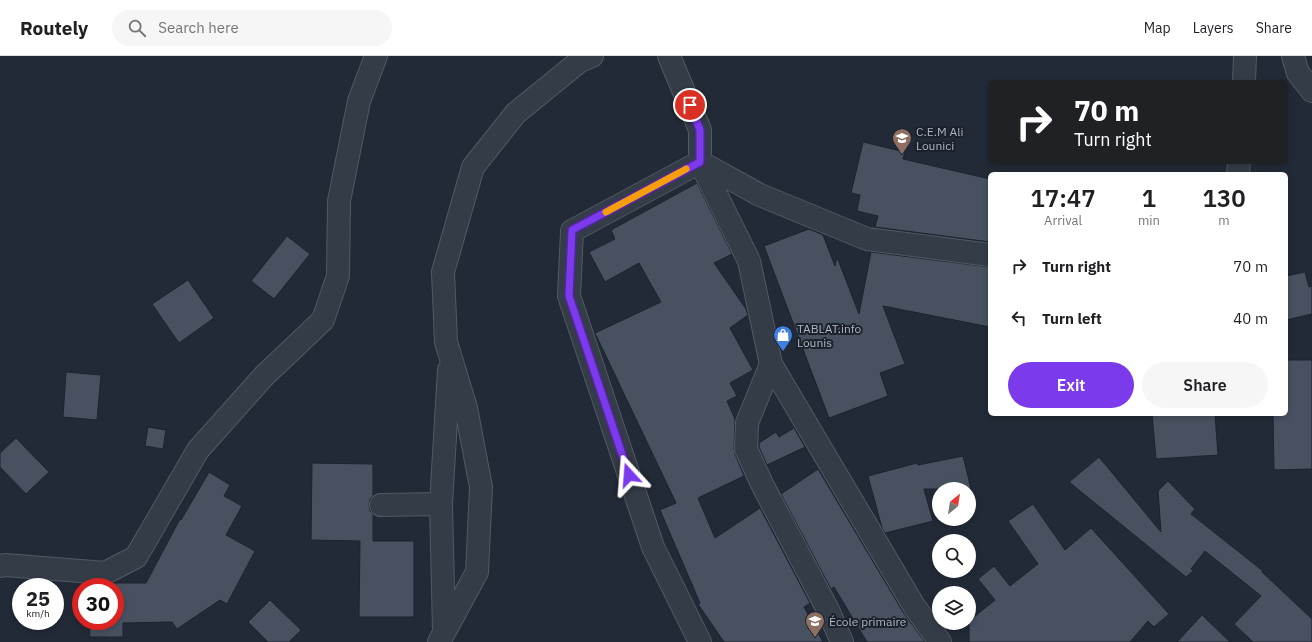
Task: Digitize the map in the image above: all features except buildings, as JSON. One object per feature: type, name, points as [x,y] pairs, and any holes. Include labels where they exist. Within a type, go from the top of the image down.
[{"type":"street","points":[[0,566],[5,565],[105,572],[136,557],[198,450],[264,376],[323,320],[338,276],[339,201],[358,108],[376,56]]},
{"type":"street","points":[[441,637],[477,572],[481,486],[466,408],[446,342],[442,272],[473,167],[516,113],[580,61],[592,56]]},
{"type":"street","points":[[669,56],[700,130],[700,162],[749,261],[771,364],[914,606],[940,642]]},
{"type":"street","points":[[1244,80],[1245,56]]},
{"type":"street","points":[[1293,56],[1298,73],[1312,91]]},
{"type":"street","points":[[700,162],[760,195],[867,239],[988,255]]},
{"type":"street","points":[[700,162],[572,230],[569,296],[653,547],[700,642]]},
{"type":"street","points":[[441,637],[441,504],[450,356]]},
{"type":"street","points":[[771,364],[747,423],[746,449],[762,484],[828,610],[842,642]]},
{"type":"street","points":[[381,505],[441,504]]},
{"type":"slow traffic","points":[[606,212],[686,169]]},
{"type":"place","name":"C.E.M Ali Lounici","points":[[902,155]]},
{"type":"place","name":"TABLAT.info Lounis","points":[[783,352]]},
{"type":"place","name":"École primaire","points":[[815,638]]},
{"type":"route","points":[[629,475],[595,378],[569,296],[572,230],[700,162],[700,130],[690,105]]}]
